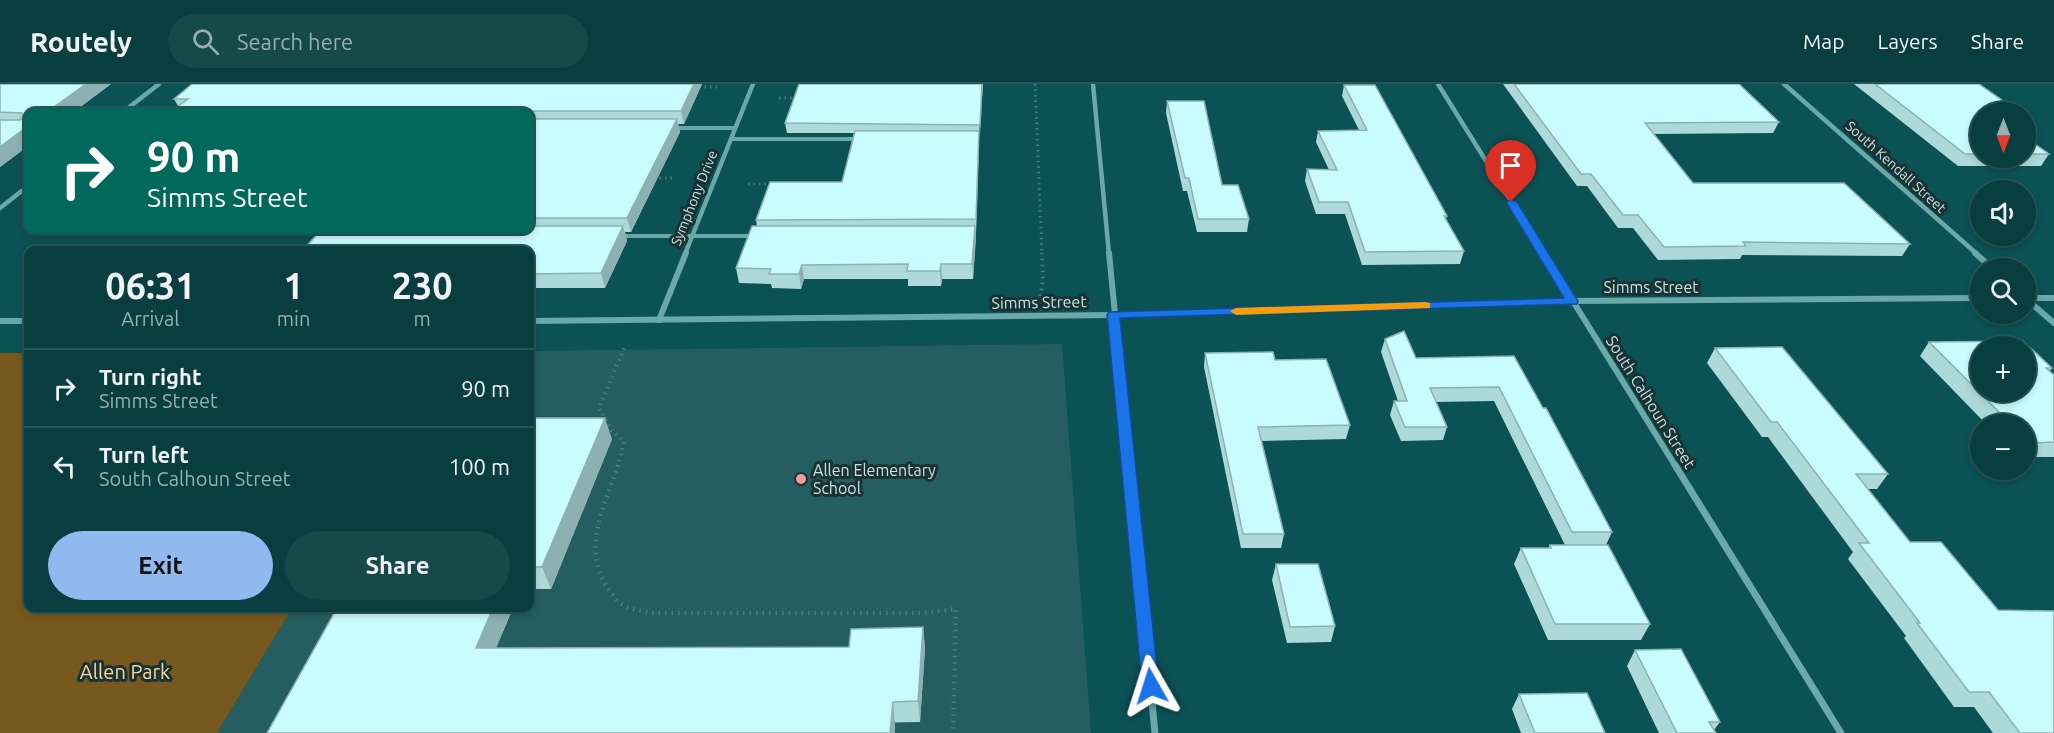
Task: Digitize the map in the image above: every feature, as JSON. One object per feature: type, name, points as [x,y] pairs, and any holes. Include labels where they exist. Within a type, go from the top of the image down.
[{"type":"street","points":[[128,108],[159,84]]},
{"type":"street","name":"Symphony Drive","points":[[659,320],[753,84]]},
{"type":"street","points":[[1093,84],[1113,315],[1155,733]]},
{"type":"street","name":"South Calhoun Street","points":[[1438,84],[1841,733]]},
{"type":"street","name":"South Kendall Street","points":[[1784,84],[1981,258]]},
{"type":"street","points":[[0,208],[24,189]]},
{"type":"street","points":[[0,201],[9,201]]},
{"type":"street","name":"Simms Street","points":[[534,321],[1113,315],[1572,301],[1970,298]]},
{"type":"street","points":[[2036,298],[2054,298]]},
{"type":"street","points":[[2036,307],[2054,323]]},
{"type":"street","points":[[0,321],[24,321]]},
{"type":"lane","points":[[668,128],[735,128]]},
{"type":"lane","points":[[730,139],[859,139]]},
{"type":"lane","points":[[619,236],[764,236]]},
{"type":"path","points":[[1035,84],[1043,280],[1039,299]]},
{"type":"path","points":[[690,87],[721,87]]},
{"type":"path","points":[[779,98],[801,98]]},
{"type":"path","points":[[651,178],[675,178]]},
{"type":"path","points":[[748,184],[781,184]]},
{"type":"path","points":[[625,346],[599,408],[612,431],[624,441],[622,456],[597,528],[594,557],[603,582],[623,605],[652,613],[922,613],[957,609],[953,733]]},
{"type":"shaded area","name":"Allen Elementary School","points":[[1062,344],[1091,733],[217,733],[290,612],[534,612],[534,351]]},
{"type":"green space","name":"Allen Park","points":[[0,353],[24,353],[24,612],[290,612],[217,733],[0,733]]},
{"type":"building","points":[[0,84],[86,84],[53,108],[24,108],[24,117],[22,113],[0,112]]},
{"type":"building","points":[[192,84],[694,84],[681,111],[534,111],[534,108],[175,108],[188,99],[174,99]]},
{"type":"building","points":[[799,84],[982,84],[980,125],[785,123]]},
{"type":"building","points":[[1514,84],[1739,84],[1779,122],[1645,123],[1693,183],[1844,183],[1910,244],[1743,242],[1746,246],[1664,247],[1638,215],[1623,215],[1591,174],[1581,174]]},
{"type":"building","points":[[1875,84],[1979,84],[2005,102],[1970,102],[1970,154],[1965,154]]},
{"type":"building","points":[[1344,85],[1375,85],[1464,251],[1365,252],[1348,202],[1319,202],[1307,169],[1337,170],[1318,131],[1367,130]]},
{"type":"building","points":[[1167,101],[1204,101],[1222,185],[1238,185],[1249,219],[1198,219],[1189,178],[1185,178]]},
{"type":"building","points":[[24,117],[24,129],[0,147],[0,120],[20,120]]},
{"type":"building","points":[[534,119],[677,119],[627,218],[534,218]]},
{"type":"building","points":[[855,131],[979,131],[976,219],[756,220],[770,182],[842,182]]},
{"type":"building","points":[[2036,145],[2049,154],[2036,154]]},
{"type":"building","points":[[534,226],[623,226],[601,273],[534,274],[534,246],[307,246],[317,234],[534,234]]},
{"type":"building","points":[[752,226],[975,226],[972,264],[941,264],[940,271],[907,271],[908,264],[802,265],[799,274],[769,274],[771,269],[736,268]]},
{"type":"building","points":[[1404,331],[1416,358],[1514,356],[1543,408],[1546,408],[1612,532],[1572,532],[1499,387],[1430,388],[1447,427],[1405,427],[1394,401],[1407,401],[1385,339]]},
{"type":"building","points":[[1929,342],[1970,342],[1970,383]]},
{"type":"building","points":[[1782,347],[1888,474],[1856,474],[1910,542],[1941,542],[1998,610],[2054,611],[2054,733],[2020,733],[1989,692],[1969,692],[1859,543],[1869,543],[1777,422],[1771,422],[1715,348]]},
{"type":"building","points":[[1273,352],[1275,360],[1326,359],[1350,425],[1258,427],[1284,534],[1243,534],[1205,353]]},
{"type":"building","points":[[2036,353],[2052,368],[2046,368],[2054,375],[2054,442],[2036,443],[2036,414],[2001,414],[1989,402],[2036,402]]},
{"type":"building","points":[[534,418],[605,418],[542,567],[534,567]]},
{"type":"building","points":[[1550,545],[1608,545],[1650,624],[1555,624],[1521,548],[1551,548]]},
{"type":"building","points":[[1276,564],[1318,564],[1335,626],[1290,627]]},
{"type":"building","points":[[335,612],[491,612],[476,648],[849,647],[851,629],[923,627],[918,701],[893,702],[890,733],[267,733]]},
{"type":"building","points":[[1681,649],[1720,722],[1709,722],[1716,733],[1677,733],[1635,650]]},
{"type":"building","points":[[1587,693],[1605,733],[1535,733],[1519,694]]},
{"type":"slow traffic","points":[[1236,311],[1425,306]]},
{"type":"place","name":"Allen Elementary School","points":[[801,479]]},
{"type":"route","points":[[1151,686],[1113,315],[1572,301],[1511,202]]}]
